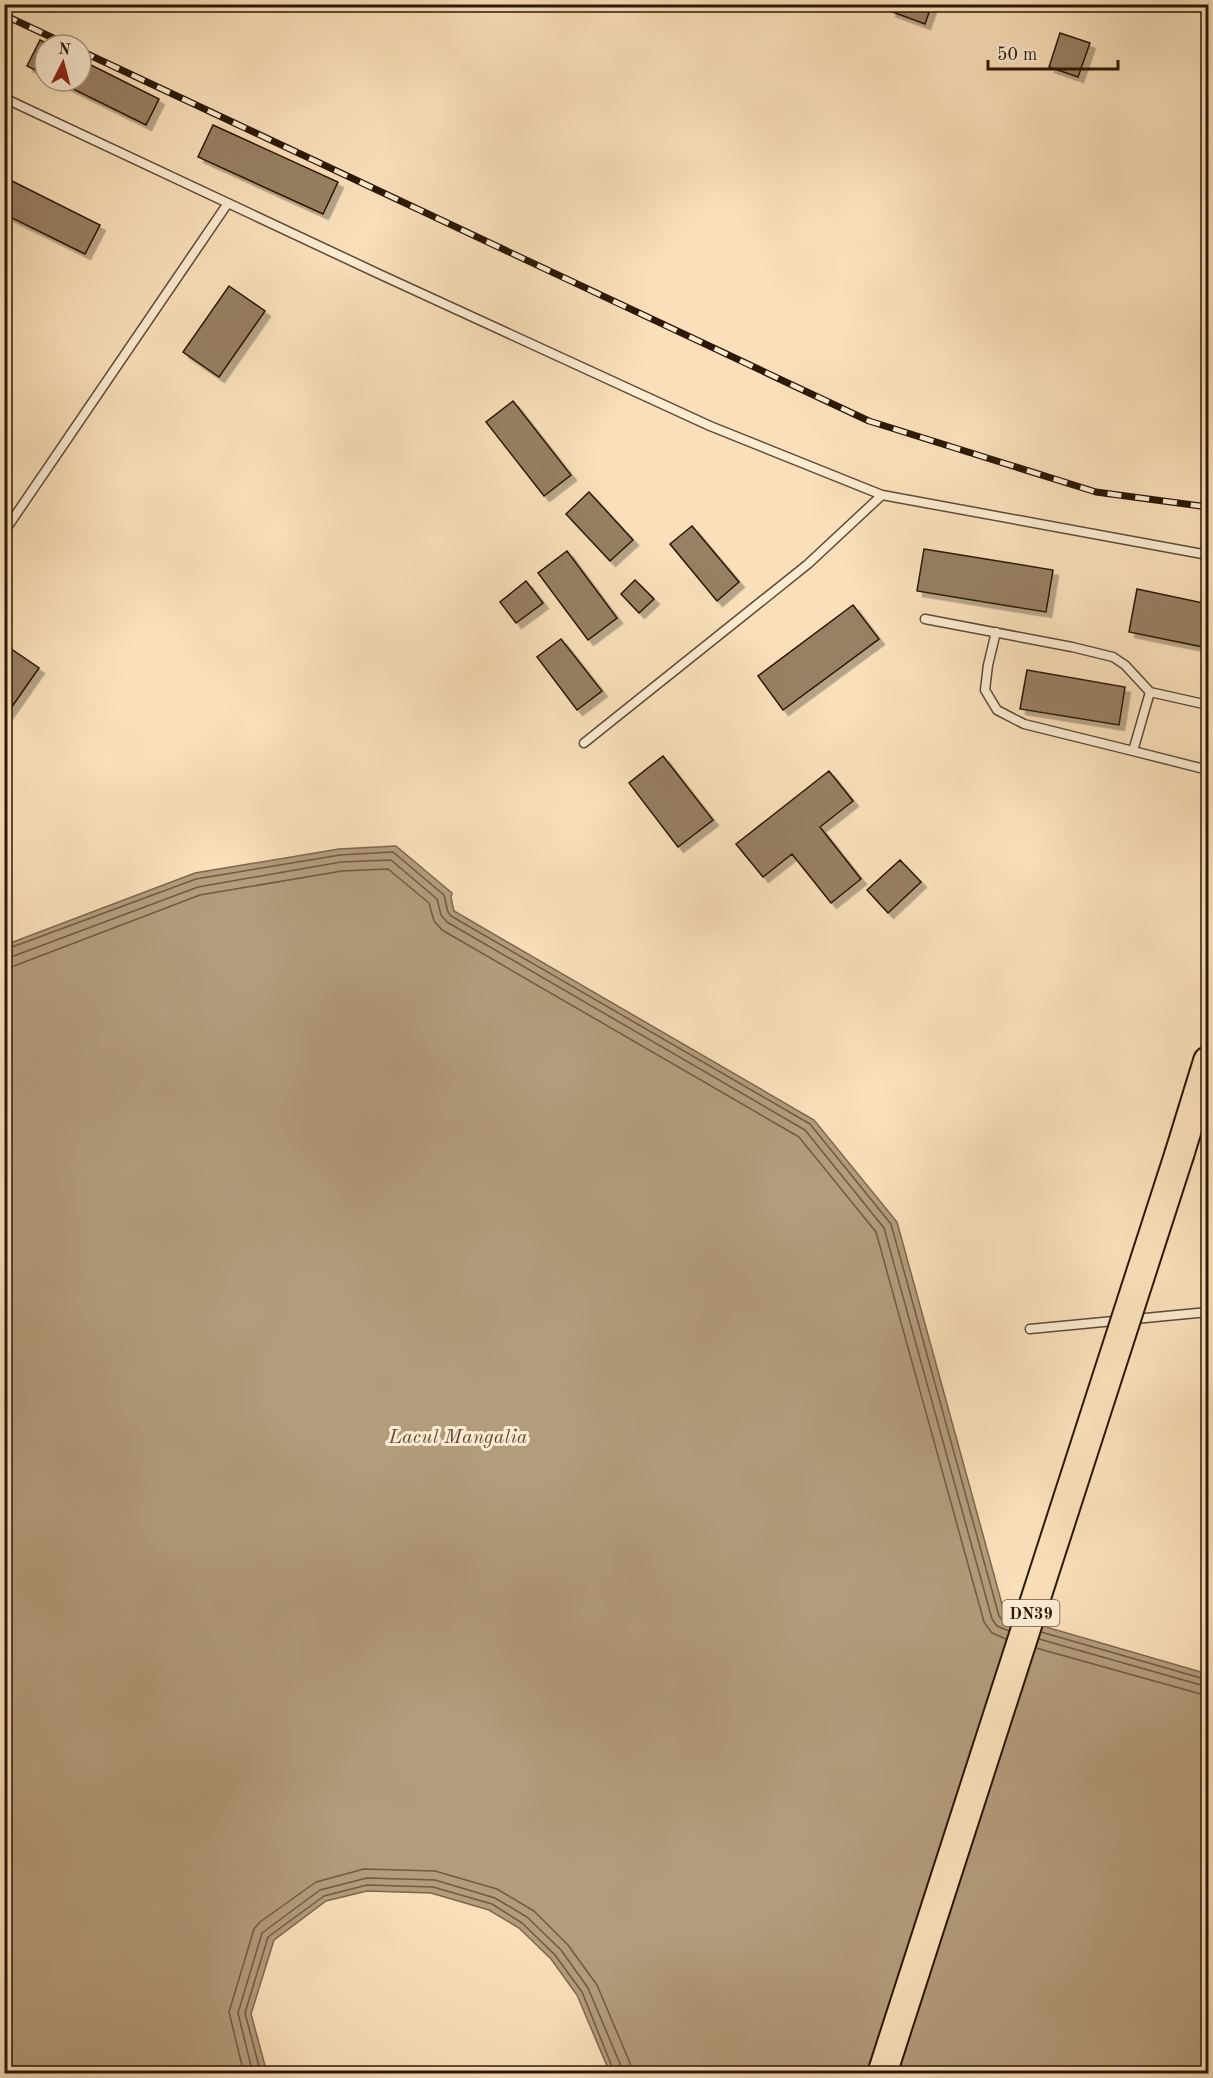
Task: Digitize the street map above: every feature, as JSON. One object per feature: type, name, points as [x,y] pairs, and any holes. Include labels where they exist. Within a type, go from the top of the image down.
[{"type":"highway","name":"DN39","points":[[882,2073],[1209,1061]]},
{"type":"lane","points":[[4,98],[710,426],[882,495],[1209,555]]},
{"type":"lane","points":[[4,532],[228,203]]},
{"type":"lane","points":[[584,743],[808,564],[882,495]]},
{"type":"lane","points":[[925,619],[1113,657],[1125,665],[1150,692],[1209,705]]},
{"type":"lane","points":[[996,632],[985,690],[997,710],[1024,724],[1209,770]]},
{"type":"lane","points":[[1133,751],[1150,692]]},
{"type":"lane","points":[[1030,1329],[1209,1312]]},
{"type":"water","name":"Lacul Mangalia","points":[[396,846],[452,893],[454,911],[814,1120],[897,1222],[1005,1615],[1208,1674],[1208,2073],[610,2073],[577,1995],[551,1959],[519,1928],[489,1910],[431,1893],[367,1891],[326,1901],[274,1940],[251,2014],[267,2073],[5,2074],[5,945],[195,873],[339,849]]},
{"type":"building","points":[[893,4],[932,4],[925,24],[890,11]]},
{"type":"building","points":[[1060,33],[1090,43],[1078,77],[1049,67]]},
{"type":"building","points":[[33,54],[33,69],[27,66]]},
{"type":"building","points":[[93,66],[159,99],[146,125],[81,93],[93,93]]},
{"type":"building","points":[[213,125],[338,182],[323,214],[198,157]]},
{"type":"building","points":[[4,177],[100,225],[85,254],[4,214]]},
{"type":"building","points":[[229,286],[265,311],[219,377],[183,352]]},
{"type":"building","points":[[513,401],[571,475],[544,496],[486,422]]},
{"type":"building","points":[[589,492],[633,540],[610,561],[566,514]]},
{"type":"building","points":[[692,526],[739,582],[717,601],[670,544]]},
{"type":"building","points":[[924,549],[1053,570],[1046,612],[917,591]]},
{"type":"building","points":[[567,551],[617,618],[588,640],[538,573]]},
{"type":"building","points":[[635,580],[654,599],[639,613],[621,594]]},
{"type":"building","points":[[526,581],[543,603],[516,623],[500,602]]},
{"type":"building","points":[[1137,589],[1208,604],[1208,648],[1129,632]]},
{"type":"building","points":[[853,605],[879,639],[783,710],[758,676]]},
{"type":"building","points":[[561,639],[602,691],[577,710],[537,657]]},
{"type":"building","points":[[4,644],[39,668],[4,718]]},
{"type":"building","points":[[1027,670],[1125,687],[1119,725],[1020,709]]},
{"type":"building","points":[[663,756],[713,820],[678,847],[629,783]]},
{"type":"building","points":[[829,771],[853,801],[820,827],[861,879],[831,903],[792,854],[763,877],[736,844]]},
{"type":"building","points":[[900,860],[921,882],[888,913],[867,890]]},
{"type":"railway","points":[[4,15],[42,33]]},
{"type":"railway","points":[[93,57],[869,421],[1096,492],[1208,507]]}]
